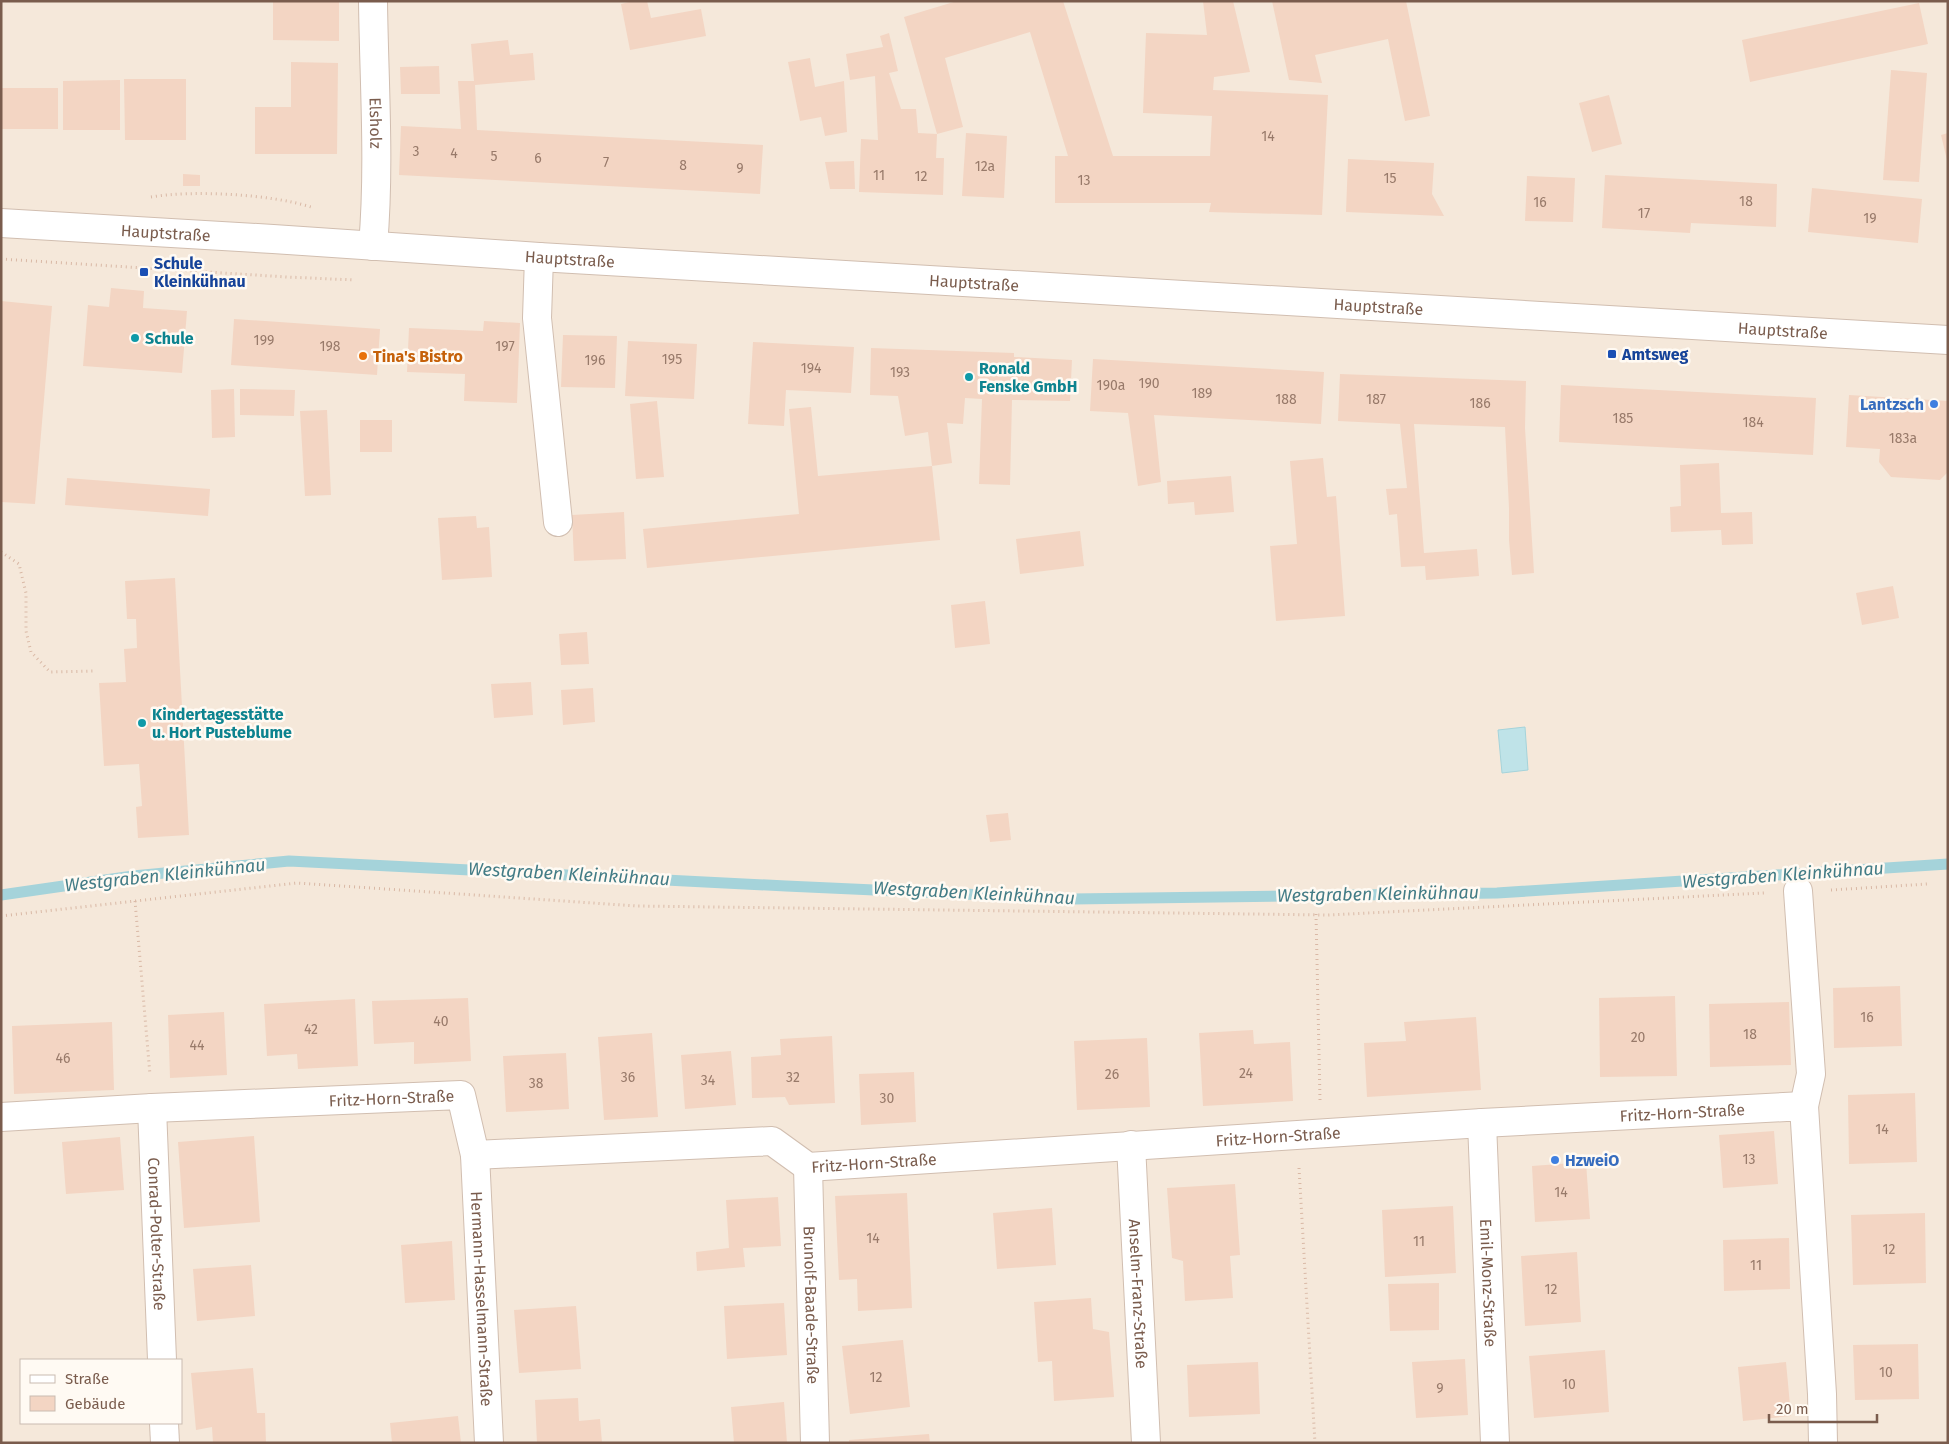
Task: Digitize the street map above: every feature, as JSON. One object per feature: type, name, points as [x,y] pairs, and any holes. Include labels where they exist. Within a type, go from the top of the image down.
[{"type":"street","name":"Elsholz","points":[[373,1],[376,146],[373,246]]},
{"type":"street","name":"Hauptstraße","points":[[1,224],[1948,340]]},
{"type":"street","points":[[538,257],[536,318],[558,522]]},
{"type":"street","points":[[1798,891],[1811,1074],[1804,1106],[1822,1394],[1823,1443]]},
{"type":"street","name":"Fritz-Horn-Straße","points":[[1,1116],[461,1095],[475,1155],[772,1141],[808,1167],[1482,1123],[1804,1106]]},
{"type":"street","name":"Conrad-Polter-Straße","points":[[152,1108],[162,1359]]},
{"type":"street","name":"Emil-Monz-Straße","points":[[1482,1123],[1494,1443]]},
{"type":"street","name":"Anselm-Franz-Straße","points":[[1131,1145],[1146,1443]]},
{"type":"street","name":"Hermann-Hasselmann-Straße","points":[[475,1155],[489,1443]]},
{"type":"street","name":"Brunolf-Baade-Straße","points":[[808,1167],[814,1443]]},
{"type":"street","points":[[164,1424],[165,1443]]},
{"type":"path","points":[[142,199],[169,194],[229,196],[292,201],[315,208]]},
{"type":"path","points":[[1,552],[19,564],[26,593],[26,632],[32,652],[50,672],[95,671]]},
{"type":"path","points":[[1,916],[297,883],[638,906],[1316,914],[1927,884]]},
{"type":"path","points":[[135,901],[152,1108]]},
{"type":"path","points":[[1315,1443],[1309,1134],[1316,914]]},
{"type":"shaded area","points":[[1,1],[1948,1],[1948,1443],[1,1443]]},
{"type":"water","points":[[1525,727],[1528,770],[1502,773],[1498,730]]},
{"type":"building","points":[[273,1],[339,1],[339,41],[273,40]]},
{"type":"building","points":[[633,1],[647,1],[651,18],[701,9],[706,36],[630,50],[621,4]]},
{"type":"building","points":[[957,1],[1063,1],[1113,156],[1210,156],[1212,116],[1143,113],[1146,33],[1207,35],[1203,1],[1233,1],[1250,72],[1214,77],[1213,90],[1328,95],[1322,215],[1209,212],[1211,203],[1055,203],[1055,156],[1068,156],[1030,32],[945,58],[963,127],[937,134],[904,17]]},
{"type":"building","points":[[1272,1],[1406,1],[1430,116],[1405,121],[1388,39],[1315,55],[1322,83],[1289,80]]},
{"type":"building","points":[[1919,3],[1928,44],[1750,82],[1742,40]]},
{"type":"building","points":[[889,33],[898,71],[889,73],[901,109],[916,109],[918,133],[937,134],[936,158],[944,158],[943,195],[859,192],[861,139],[878,140],[875,76],[850,80],[846,54],[883,47],[880,36]]},
{"type":"building","points":[[508,40],[510,55],[533,53],[535,80],[475,85],[477,130],[763,145],[760,194],[399,175],[401,126],[461,129],[458,81],[474,81],[471,44]]},
{"type":"building","points":[[810,58],[815,87],[844,81],[847,132],[825,136],[821,117],[800,121],[788,62]]},
{"type":"building","points":[[291,62],[338,63],[337,154],[255,154],[255,107],[291,107]]},
{"type":"building","points":[[439,66],[440,94],[401,94],[400,67]]},
{"type":"building","points":[[1891,70],[1927,73],[1919,182],[1883,180]]},
{"type":"building","points":[[124,79],[186,79],[186,140],[125,140]]},
{"type":"building","points":[[120,80],[120,130],[63,130],[63,81]]},
{"type":"building","points":[[2,88],[58,88],[58,129],[2,129]]},
{"type":"building","points":[[1609,95],[1622,144],[1592,152],[1579,103]]},
{"type":"building","points":[[966,133],[1007,136],[1004,198],[962,196]]},
{"type":"building","points":[[1948,133],[1948,160],[1947,160],[1941,135]]},
{"type":"building","points":[[1348,159],[1434,163],[1432,194],[1444,216],[1346,212]]},
{"type":"building","points":[[854,161],[855,189],[830,189],[825,162]]},
{"type":"building","points":[[183,174],[200,175],[200,186],[183,186]]},
{"type":"building","points":[[1605,175],[1777,184],[1776,227],[1691,223],[1690,233],[1602,228]]},
{"type":"building","points":[[1527,176],[1575,178],[1573,222],[1525,221]]},
{"type":"building","points":[[1812,188],[1922,199],[1918,243],[1808,232]]},
{"type":"building","name":"Schule","points":[[111,288],[144,291],[143,308],[187,311],[182,373],[83,366],[88,305],[109,307]]},
{"type":"building","points":[[1,301],[52,306],[35,504],[1,502]]},
{"type":"building","points":[[234,319],[380,329],[377,375],[231,365]]},
{"type":"building","points":[[484,321],[520,323],[517,403],[464,401],[465,374],[407,372],[409,328],[483,331]]},
{"type":"building","points":[[563,335],[617,336],[615,388],[561,387]]},
{"type":"building","points":[[628,341],[697,344],[694,399],[625,396]]},
{"type":"building","points":[[753,342],[854,347],[851,393],[786,390],[784,426],[748,424]]},
{"type":"building","points":[[871,348],[1014,353],[1014,357],[1072,360],[1070,401],[1012,400],[1010,485],[979,484],[982,399],[965,398],[963,424],[947,423],[952,463],[932,466],[928,432],[905,436],[898,396],[870,395]]},
{"type":"building","points":[[1093,359],[1324,372],[1321,424],[1154,415],[1161,482],[1138,486],[1128,413],[1090,411]]},
{"type":"building","points":[[1340,374],[1526,381],[1525,428],[1534,573],[1512,575],[1505,427],[1414,424],[1424,553],[1477,549],[1479,576],[1426,580],[1425,566],[1401,567],[1397,514],[1389,515],[1386,489],[1407,488],[1400,424],[1338,421]]},
{"type":"building","points":[[1561,385],[1816,398],[1813,455],[1559,442]]},
{"type":"building","points":[[234,389],[235,437],[212,438],[211,390]]},
{"type":"building","points":[[240,389],[295,390],[294,416],[240,415]]},
{"type":"building","points":[[1849,395],[1948,401],[1948,472],[1940,480],[1891,477],[1879,462],[1880,449],[1846,447]]},
{"type":"building","points":[[657,401],[664,477],[636,479],[630,404]]},
{"type":"building","points":[[811,407],[818,476],[932,466],[940,540],[647,568],[643,529],[799,514],[789,409]]},
{"type":"building","points":[[327,410],[331,495],[305,496],[300,411]]},
{"type":"building","points":[[360,420],[392,420],[392,452],[360,452]]},
{"type":"building","points":[[1323,458],[1327,497],[1336,496],[1345,616],[1276,621],[1270,546],[1297,544],[1290,461]]},
{"type":"building","points":[[1719,463],[1721,513],[1752,512],[1753,544],[1722,545],[1721,530],[1671,532],[1670,507],[1681,506],[1680,465]]},
{"type":"building","points":[[1231,476],[1234,512],[1195,515],[1194,502],[1168,504],[1167,481]]},
{"type":"building","points":[[67,478],[210,489],[208,516],[65,505]]},
{"type":"building","points":[[624,512],[626,559],[574,561],[572,515]]},
{"type":"building","points":[[476,516],[477,528],[489,527],[492,577],[442,580],[438,518]]},
{"type":"building","points":[[1080,531],[1084,566],[1020,574],[1016,539]]},
{"type":"building","name":"Kindertagesstätte u. Hort Pusteblume","points":[[175,578],[189,835],[138,838],[136,807],[142,806],[139,764],[104,766],[99,683],[126,682],[124,649],[137,648],[136,619],[127,619],[125,581]]},
{"type":"building","points":[[1893,586],[1899,618],[1862,625],[1856,593]]},
{"type":"building","points":[[985,601],[990,644],[955,648],[951,605]]},
{"type":"building","points":[[587,632],[589,664],[561,665],[559,634]]},
{"type":"building","points":[[531,682],[533,715],[494,718],[491,684]]},
{"type":"building","points":[[593,688],[595,722],[563,725],[561,690]]},
{"type":"building","points":[[1008,813],[1011,840],[990,842],[986,815]]},
{"type":"building","points":[[1900,986],[1902,1046],[1834,1048],[1833,988]]},
{"type":"building","points":[[1675,996],[1677,1076],[1600,1077],[1599,998]]},
{"type":"building","points":[[468,998],[471,1061],[414,1064],[414,1042],[374,1044],[372,1001]]},
{"type":"building","points":[[355,999],[358,1066],[298,1069],[297,1054],[267,1056],[264,1004]]},
{"type":"building","points":[[1789,1002],[1791,1065],[1710,1067],[1709,1004]]},
{"type":"building","points":[[224,1012],[227,1075],[170,1078],[168,1015]]},
{"type":"building","points":[[1476,1017],[1481,1090],[1367,1097],[1364,1043],[1406,1041],[1404,1022]]},
{"type":"building","points":[[112,1022],[114,1090],[14,1094],[12,1026]]},
{"type":"building","points":[[1253,1030],[1254,1044],[1290,1042],[1293,1101],[1203,1106],[1199,1033]]},
{"type":"building","points":[[652,1033],[658,1117],[604,1120],[598,1037]]},
{"type":"building","points":[[832,1036],[835,1103],[789,1105],[785,1097],[752,1098],[751,1057],[781,1055],[780,1039]]},
{"type":"building","points":[[1147,1038],[1150,1107],[1077,1110],[1074,1041]]},
{"type":"building","points":[[731,1051],[736,1105],[685,1109],[681,1055]]},
{"type":"building","points":[[566,1053],[569,1109],[506,1112],[503,1056]]},
{"type":"building","points":[[914,1072],[916,1122],[861,1125],[859,1074]]},
{"type":"building","points":[[1915,1093],[1917,1162],[1849,1164],[1848,1095]]},
{"type":"building","points":[[1774,1131],[1778,1184],[1723,1188],[1719,1135]]},
{"type":"building","points":[[254,1136],[260,1222],[184,1228],[178,1142]]},
{"type":"building","points":[[120,1137],[124,1190],[66,1194],[62,1142]]},
{"type":"building","points":[[1586,1162],[1590,1219],[1535,1222],[1532,1166]]},
{"type":"building","points":[[1235,1184],[1240,1255],[1230,1256],[1233,1298],[1185,1301],[1183,1261],[1172,1258],[1167,1188]]},
{"type":"building","points":[[907,1193],[912,1308],[858,1311],[857,1279],[839,1280],[835,1196]]},
{"type":"building","points":[[778,1197],[781,1246],[743,1248],[745,1267],[697,1271],[696,1252],[729,1248],[726,1200]]},
{"type":"building","points":[[1453,1206],[1456,1273],[1385,1277],[1382,1210]]},
{"type":"building","points":[[1052,1208],[1056,1265],[997,1269],[993,1213]]},
{"type":"building","points":[[1925,1213],[1926,1283],[1853,1285],[1851,1215]]},
{"type":"building","points":[[1789,1238],[1790,1289],[1724,1291],[1723,1240]]},
{"type":"building","points":[[452,1241],[455,1300],[405,1303],[401,1245]]},
{"type":"building","points":[[1577,1252],[1581,1322],[1525,1326],[1521,1256]]},
{"type":"building","points":[[251,1265],[255,1316],[197,1321],[193,1269]]},
{"type":"building","points":[[1439,1283],[1439,1330],[1390,1331],[1388,1284]]},
{"type":"building","points":[[1091,1298],[1093,1329],[1109,1332],[1114,1397],[1054,1401],[1052,1361],[1038,1362],[1034,1302]]},
{"type":"building","points":[[784,1303],[787,1355],[727,1359],[724,1306]]},
{"type":"building","points":[[576,1306],[581,1369],[519,1373],[514,1310]]},
{"type":"building","points":[[903,1340],[910,1407],[850,1414],[842,1346]]},
{"type":"building","points":[[1918,1344],[1919,1399],[1855,1400],[1853,1345]]},
{"type":"building","points":[[1605,1350],[1609,1412],[1534,1418],[1529,1356]]},
{"type":"building","points":[[1465,1359],[1468,1415],[1416,1418],[1412,1362]]},
{"type":"building","points":[[1258,1362],[1260,1414],[1189,1417],[1187,1365]]},
{"type":"building","points":[[1786,1362],[1791,1416],[1743,1421],[1738,1367]]},
{"type":"building","points":[[253,1368],[257,1413],[265,1413],[266,1443],[213,1443],[212,1427],[196,1430],[191,1373]]},
{"type":"building","points":[[578,1398],[579,1421],[600,1419],[602,1443],[537,1443],[535,1400]]},
{"type":"building","points":[[784,1402],[787,1443],[734,1443],[731,1407]]},
{"type":"building","points":[[458,1416],[461,1443],[392,1443],[390,1423]]},
{"type":"building","points":[[929,1434],[930,1443],[849,1443],[849,1440]]},
{"type":"waterway","name":"Westgraben Kleinkühnau","points":[[1,895],[133,876],[289,861],[1072,899],[1497,893],[1948,864]]},
{"type":"place","name":"Schule Kleinkühnau","points":[[144,272]]},
{"type":"place","name":"Schule","points":[[135,338]]},
{"type":"place","name":"Amtsweg","points":[[1612,354]]},
{"type":"place","name":"Tina's Bistro","points":[[363,356]]},
{"type":"place","name":"Ronald Fenske GmbH","points":[[969,377]]},
{"type":"place","name":"Lantzsch","points":[[1934,404]]},
{"type":"place","name":"Kindertagesstätte u. Hort Pusteblume","points":[[142,723]]},
{"type":"place","name":"HzweiO","points":[[1555,1160]]}]
